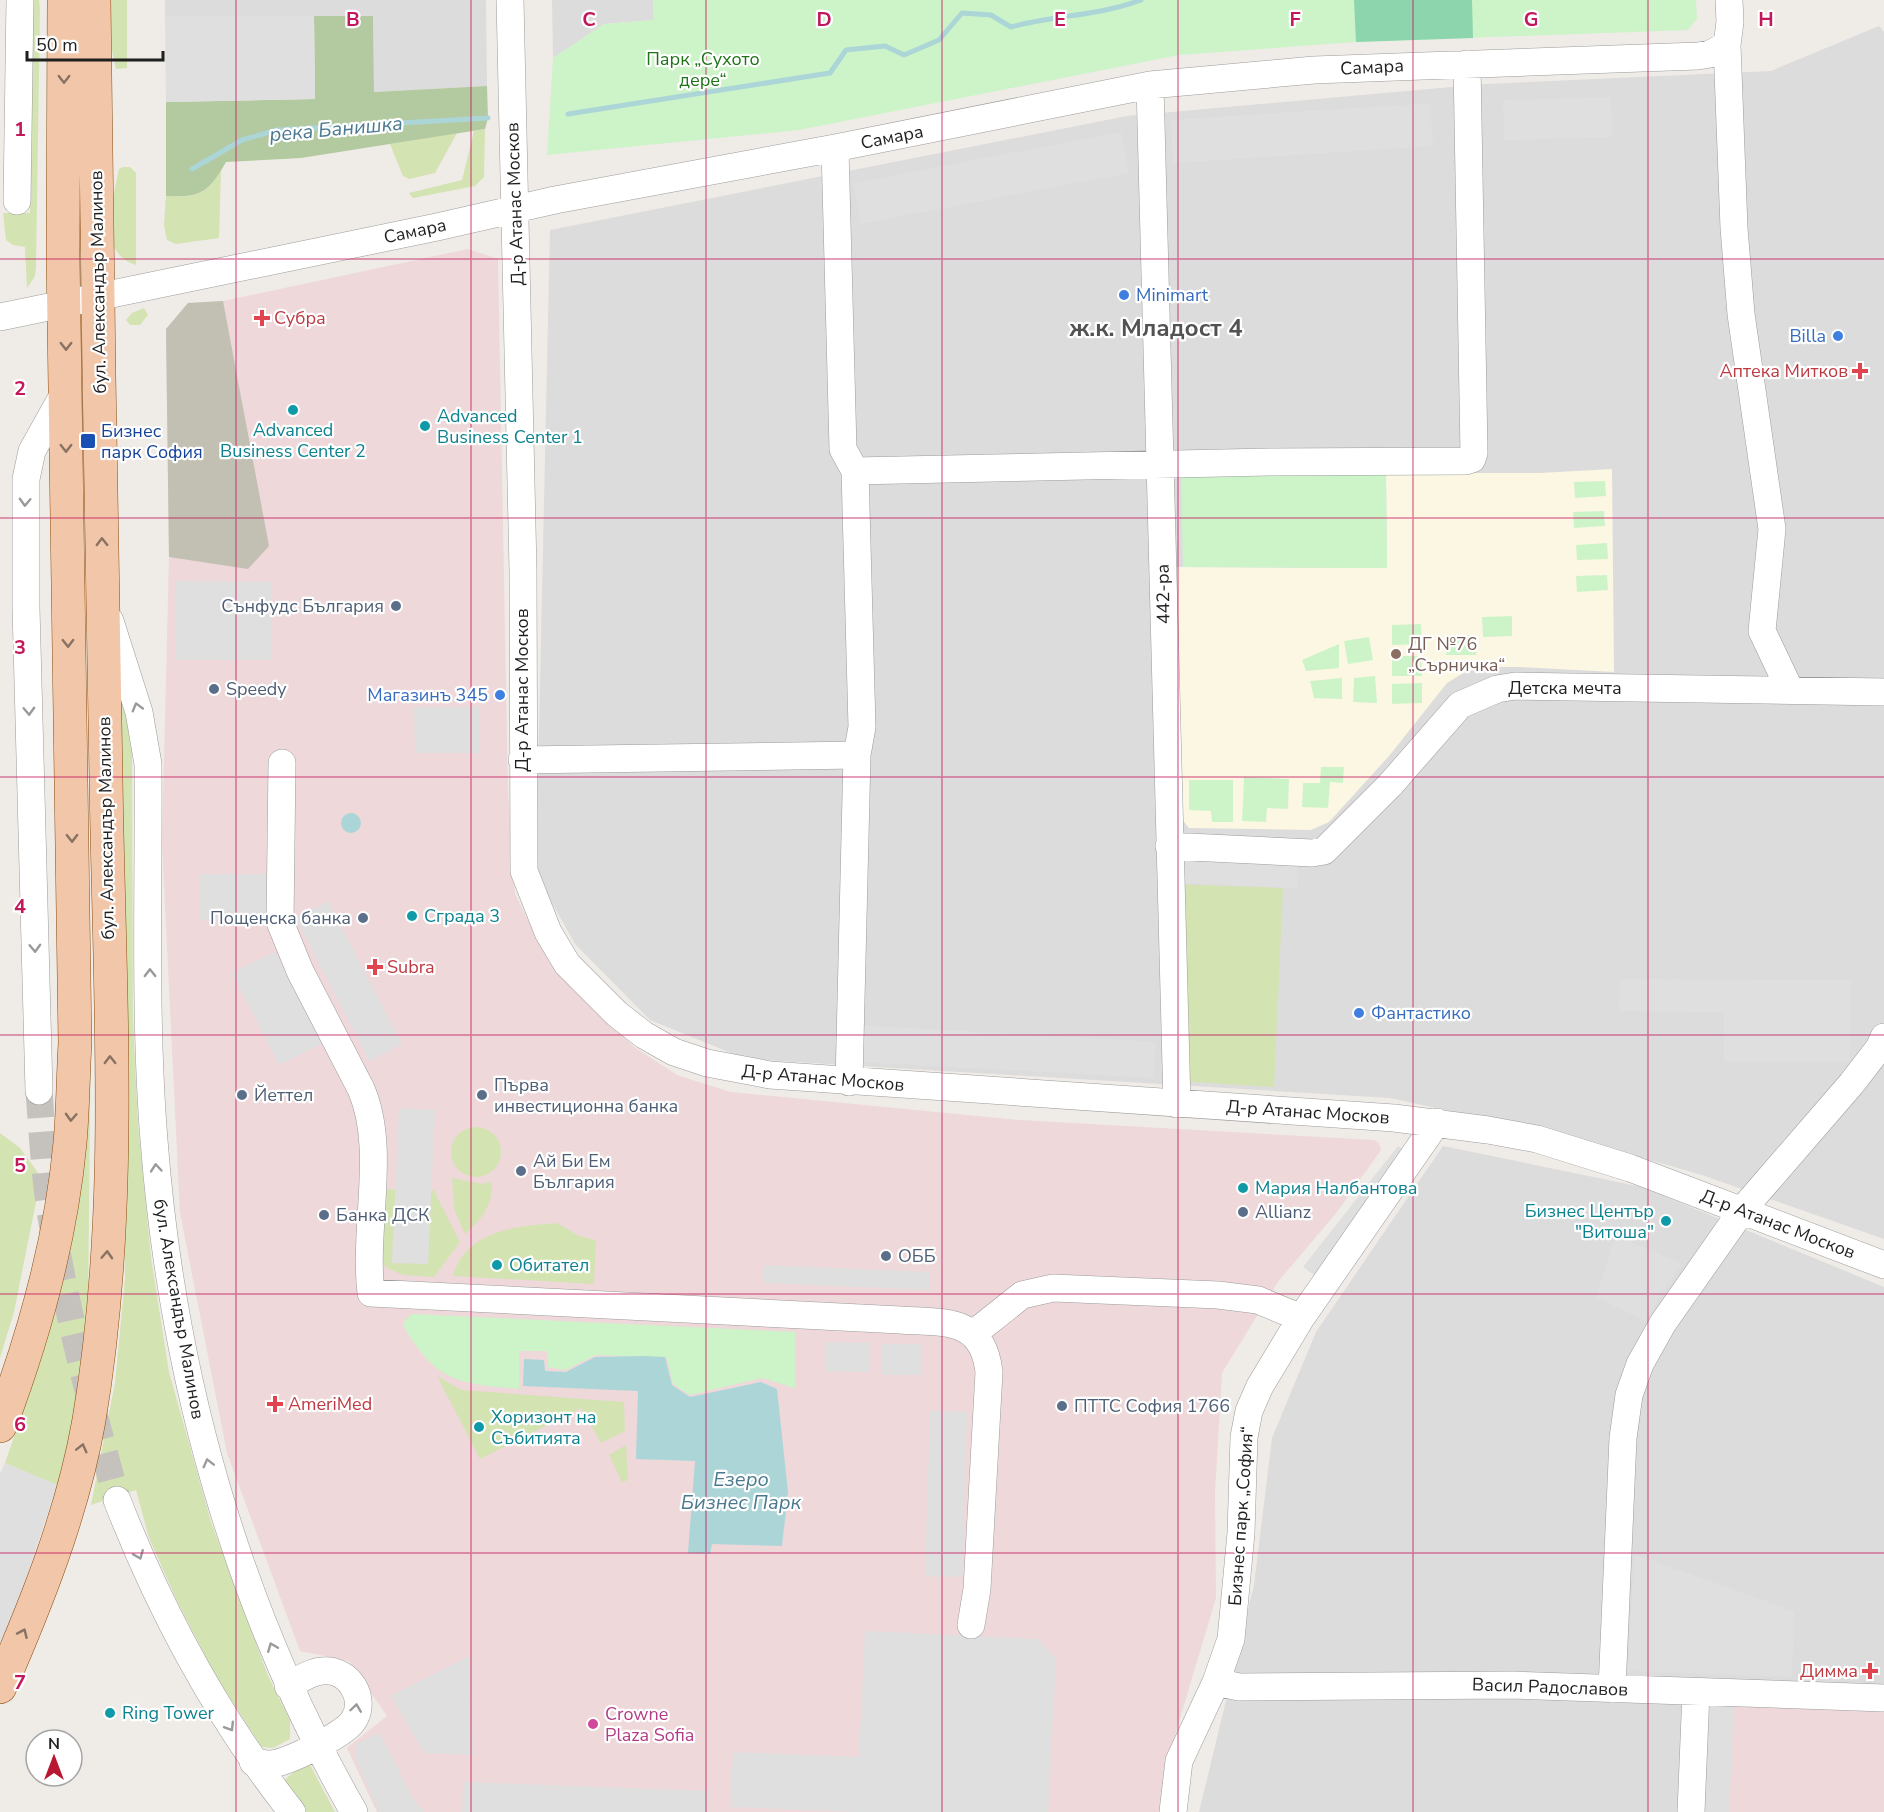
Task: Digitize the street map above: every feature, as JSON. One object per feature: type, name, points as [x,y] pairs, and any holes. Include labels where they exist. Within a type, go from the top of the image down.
[{"type":"main road","name":"бул. Александър Малинов","points":[[0,1426],[16,1385],[40,1302],[61,1207],[70,1143],[75,1043],[65,303],[64,0]]},
{"type":"main road","name":"бул. Александър Малинов","points":[[0,1687],[30,1619],[68,1503],[88,1424],[104,1318],[112,1138],[94,0]]},
{"type":"street","points":[[17,201],[20,0]]},
{"type":"street","name":"Д-р Атанас Москов","points":[[510,0],[523,570],[524,870],[548,932],[567,964],[593,992],[644,1035],[674,1052],[742,1071],[849,1082],[1437,1122],[1537,1140],[1570,1149],[1743,1209],[1884,1265]]},
{"type":"street","points":[[1729,0],[1730,22],[1727,45],[1734,228],[1741,314],[1772,529],[1762,632],[1790,690]]},
{"type":"street","name":"Самара","points":[[0,317],[515,209],[1150,85],[1314,70],[1698,56],[1710,54],[1727,45]]},
{"type":"street","points":[[855,471],[1466,461],[1472,459],[1474,453],[1467,64]]},
{"type":"street","name":"442-ра","points":[[1150,85],[1177,1104]]},
{"type":"street","points":[[835,148],[843,449],[855,471],[862,727],[857,755],[849,1082]]},
{"type":"street","name":"бул. Александър Малинов","points":[[39,1090],[26,479],[32,451],[66,390]]},
{"type":"street","name":"бул. Александър Малинов","points":[[103,601],[139,712],[148,764],[153,1136],[164,1243],[187,1379],[213,1480],[239,1563],[288,1686],[316,1744],[354,1812]]},
{"type":"street","name":"Детска мечта","points":[[1169,846],[1312,853],[1324,851],[1390,785],[1460,705],[1497,689],[1515,686],[1884,692]]},
{"type":"street","points":[[522,760],[857,755]]},
{"type":"street","points":[[282,763],[280,922],[300,971],[369,1106],[372,1126],[369,1237],[371,1293],[900,1320],[951,1324],[973,1334],[985,1349],[989,1372],[977,1589],[971,1625]]},
{"type":"street","points":[[1612,1689],[1622,1448],[1629,1395],[1640,1364],[1663,1323],[1743,1209],[1852,1083],[1879,1048],[1884,1037]]},
{"type":"street","name":"Бизнес парк „София“","points":[[1173,1812],[1179,1761],[1216,1682],[1232,1630],[1241,1533],[1244,1437],[1249,1412],[1260,1386],[1301,1318],[1437,1122]]},
{"type":"street","points":[[973,1334],[1022,1294],[1053,1288],[1218,1294],[1258,1300],[1301,1318]]},
{"type":"street","points":[[117,1500],[141,1560],[174,1630],[231,1729],[253,1762],[292,1812]]},
{"type":"street","points":[[253,1762],[270,1764],[283,1761],[346,1729],[353,1722],[358,1704],[354,1686],[340,1674],[321,1671],[288,1686]]},
{"type":"street","name":"Васил Радославов","points":[[1216,1682],[1239,1687],[1427,1684],[1884,1698]]},
{"type":"street","points":[[1691,1812],[1696,1692]]},
{"type":"shaded area","points":[[165,0],[486,0],[487,86],[374,92],[373,16],[165,16]]},
{"type":"shaded area","points":[[552,0],[653,0],[654,20],[604,24],[553,58]]},
{"type":"shaded area","points":[[165,16],[314,16],[315,99],[166,102]]},
{"type":"shaded area","points":[[1879,26],[1884,32],[1884,1239],[1702,1175],[1570,1137],[1390,1098],[746,1059],[650,1020],[575,944],[547,894],[536,867],[550,230],[1127,116],[1485,84],[1771,71]]},
{"type":"shaded area","points":[[1611,97],[1612,137],[1504,140],[1503,100]]},
{"type":"shaded area","points":[[1430,103],[1433,146],[1173,163],[1171,120]]},
{"type":"shaded area","points":[[1121,132],[1129,173],[861,224],[853,183]]},
{"type":"shaded area","name":"Бизнес парк София","points":[[468,249],[498,259],[508,792],[515,894],[550,964],[634,1047],[677,1075],[730,1092],[1019,1120],[1374,1140],[1379,1143],[1381,1150],[1337,1212],[1277,1283],[1222,1373],[1215,1492],[1216,1598],[1166,1765],[1160,1812],[377,1812],[347,1748],[387,1716],[349,1661],[300,1651],[227,1453],[180,1213],[162,843],[169,557],[166,329],[188,303],[223,301]]},
{"type":"shaded area","points":[[223,301],[269,546],[248,569],[169,557],[166,329],[188,303]]},
{"type":"shaded area","name":"ДГ №76 „Сърничка“","points":[[1612,469],[1614,672],[1485,667],[1465,672],[1447,683],[1389,756],[1329,822],[1311,830],[1189,828],[1181,818],[1174,567],[1387,568],[1386,473],[1540,473]]},
{"type":"shaded area","points":[[176,581],[272,582],[272,660],[175,660]]},
{"type":"shaded area","points":[[414,707],[479,707],[479,753],[415,753]]},
{"type":"shaded area","points":[[1171,848],[1298,855],[1297,888],[1172,883]]},
{"type":"shaded area","points":[[199,874],[267,874],[267,919],[199,920]]},
{"type":"shaded area","points":[[328,901],[402,1044],[369,1061],[296,918]]},
{"type":"shaded area","points":[[275,952],[322,1043],[279,1065],[232,973]]},
{"type":"shaded area","points":[[1620,979],[1851,980],[1850,1062],[1724,1062],[1724,1012],[1619,1011]]},
{"type":"shaded area","points":[[858,1025],[1156,1042],[1154,1078],[857,1062]]},
{"type":"shaded area","points":[[399,1108],[435,1110],[428,1264],[392,1263]]},
{"type":"shaded area","points":[[1398,1146],[1411,1156],[1318,1278],[1303,1267]]},
{"type":"shaded area","points":[[1443,1146],[1642,1187],[1884,1287],[1884,1711],[1696,1812],[1199,1812],[1254,1585],[1272,1438],[1316,1332]]},
{"type":"shaded area","points":[[1615,1236],[1681,1263],[1645,1321],[1596,1297]]},
{"type":"shaded area","points":[[764,1265],[930,1272],[929,1290],[763,1283]]},
{"type":"shaded area","points":[[826,1342],[870,1343],[869,1372],[825,1371]]},
{"type":"shaded area","points":[[882,1344],[922,1344],[922,1375],[882,1375]]},
{"type":"shaded area","points":[[930,1411],[967,1412],[962,1577],[925,1576]]},
{"type":"shaded area","points":[[5,1463],[57,1485],[13,1619],[0,1642],[0,1474]]},
{"type":"shaded area","points":[[1634,1554],[1794,1611],[1792,1677],[1628,1671]]},
{"type":"shaded area","points":[[865,1631],[1038,1639],[1056,1659],[1048,1812],[855,1812],[730,1807],[733,1752],[859,1757]]},
{"type":"shaded area","points":[[470,1656],[473,1755],[424,1753],[391,1696]]},
{"type":"shaded area","points":[[1696,1692],[1884,1711],[1884,1812],[1691,1812]]},
{"type":"shaded area","points":[[1701,1700],[1734,1702],[1729,1812],[1696,1812]]},
{"type":"shaded area","points":[[380,1733],[412,1797],[424,1812],[379,1812],[355,1757],[356,1744]]},
{"type":"shaded area","points":[[463,1782],[709,1791],[708,1812],[462,1812]]},
{"type":"green space","points":[[29,0],[39,0],[40,9],[36,267],[35,276],[27,288],[25,247],[13,245],[6,240],[3,213],[30,213]]},
{"type":"green space","points":[[107,0],[127,0],[127,68],[116,69],[107,28]]},
{"type":"green space","name":"Парк „Сухото дере“","points":[[653,0],[1696,0],[1697,19],[1688,30],[1356,42],[1179,55],[799,130],[547,155],[553,58],[604,24],[654,20]]},
{"type":"green space","points":[[1354,0],[1472,0],[1473,38],[1356,42]]},
{"type":"green space","points":[[314,16],[373,16],[374,92],[487,86],[488,118],[485,129],[301,158],[226,162],[203,191],[188,196],[166,196],[166,102],[315,99]]},
{"type":"green space","points":[[485,129],[484,177],[475,186],[413,198],[409,193],[462,180],[474,131]]},
{"type":"green space","points":[[457,133],[435,173],[409,179],[403,176],[390,144]]},
{"type":"green space","points":[[130,167],[136,173],[136,265],[124,259],[111,238],[113,195],[119,169]]},
{"type":"green space","points":[[221,170],[219,238],[176,244],[167,240],[164,225],[166,196],[199,193],[210,185]]},
{"type":"green space","points":[[144,308],[148,315],[140,325],[130,325],[126,320],[132,313]]},
{"type":"green space","points":[[1386,473],[1387,568],[1183,567],[1181,474]]},
{"type":"green space","points":[[1605,481],[1606,496],[1575,498],[1574,482]]},
{"type":"green space","points":[[1604,511],[1605,526],[1574,528],[1573,512]]},
{"type":"green space","points":[[1607,543],[1608,559],[1577,560],[1576,545]]},
{"type":"green space","points":[[1607,575],[1608,590],[1577,592],[1576,576]]},
{"type":"green space","points":[[1512,616],[1512,636],[1483,637],[1482,617]]},
{"type":"green space","points":[[1421,624],[1422,644],[1392,645],[1392,625]]},
{"type":"green space","points":[[1446,635],[1475,635],[1476,655],[1446,655]]},
{"type":"green space","points":[[1369,637],[1373,660],[1348,664],[1344,641]]},
{"type":"green space","points":[[1339,644],[1339,668],[1306,671],[1302,660]]},
{"type":"green space","points":[[1392,656],[1421,656],[1422,676],[1392,676]]},
{"type":"green space","points":[[1375,676],[1377,703],[1353,702],[1354,678]]},
{"type":"green space","points":[[1342,678],[1342,699],[1314,698],[1310,681]]},
{"type":"green space","points":[[1422,683],[1422,703],[1392,704],[1392,684]]},
{"type":"green space","points":[[124,706],[132,751],[133,1022],[138,1123],[151,1258],[169,1372],[211,1522],[268,1676],[290,1720],[290,1739],[273,1748],[261,1747],[213,1671],[178,1603],[149,1538],[136,1490],[91,1505],[115,1383],[125,1279],[117,708]]},
{"type":"green space","points":[[1321,767],[1344,767],[1343,783],[1330,782],[1328,808],[1302,807],[1303,783],[1320,783]]},
{"type":"green space","points":[[1244,777],[1289,779],[1288,809],[1267,808],[1266,822],[1242,821]]},
{"type":"green space","points":[[1189,780],[1233,780],[1233,822],[1212,822],[1211,811],[1189,810]]},
{"type":"green space","points":[[1172,884],[1283,888],[1274,1087],[1178,1081]]},
{"type":"green space","points":[[91,1013],[88,1308],[75,1414],[57,1485],[5,1463],[32,1385],[87,1097]]},
{"type":"green space","points":[[471,1127],[481,1127],[494,1134],[501,1147],[501,1157],[494,1170],[481,1177],[471,1177],[462,1173],[455,1166],[451,1157],[451,1147],[455,1138],[462,1131]]},
{"type":"green space","points":[[0,1133],[20,1148],[41,1177],[14,1312],[0,1358]]},
{"type":"green space","points":[[452,1178],[483,1184],[492,1181],[491,1197],[485,1211],[477,1223],[465,1234],[454,1209]]},
{"type":"green space","points":[[426,1187],[434,1191],[460,1242],[434,1277],[403,1275],[385,1267],[381,1252],[383,1190]]},
{"type":"green space","points":[[557,1223],[579,1236],[596,1240],[594,1284],[453,1276],[469,1249],[481,1240],[510,1229]]},
{"type":"green space","points":[[412,1314],[795,1332],[795,1388],[762,1378],[690,1395],[673,1384],[667,1358],[596,1355],[565,1370],[548,1367],[547,1351],[519,1351],[519,1389],[479,1385],[450,1376],[437,1369],[426,1358],[403,1325]]},
{"type":"green space","points":[[437,1376],[461,1390],[624,1402],[625,1431],[601,1443],[581,1408],[480,1459]]},
{"type":"green space","points":[[626,1445],[628,1480],[622,1482],[609,1455]]},
{"type":"green space","points":[[308,1761],[335,1812],[306,1812],[283,1781]]},
{"type":"water","points":[[351,813],[358,816],[361,823],[358,830],[351,833],[344,830],[341,823],[344,816]]},
{"type":"water","name":"Езеро Бизнес Парк","points":[[595,1357],[665,1357],[672,1385],[690,1397],[761,1382],[777,1389],[788,1492],[782,1546],[712,1544],[710,1554],[688,1553],[695,1461],[636,1459],[638,1391],[523,1386],[524,1359],[544,1360],[545,1371],[566,1372]]},
{"type":"waterway","name":"река Банишка","points":[[568,114],[830,73],[846,50],[885,46],[904,55],[939,40],[962,13],[991,15],[1011,27],[1109,9],[1141,0]]},
{"type":"waterway","name":"река Банишка","points":[[192,169],[242,140],[277,130],[488,118]]},
{"type":"tunnel","points":[[39,1091],[46,1180],[56,1247],[79,1356],[117,1500]]},
{"type":"place","name":"Minimart","points":[[1124,295]]},
{"type":"place","name":"Субра","points":[[262,318]]},
{"type":"place","name":"Billa","points":[[1838,336]]},
{"type":"place","name":"Аптека Митков","points":[[1860,371]]},
{"type":"place","name":"Advanced Business Center 2","points":[[293,410]]},
{"type":"place","name":"Advanced Business Center 1","points":[[425,426]]},
{"type":"place","name":"Бизнес парк София","points":[[88,441]]},
{"type":"place","name":"Сънфудс България","points":[[396,606]]},
{"type":"place","name":"ДГ №76 „Сърничка“","points":[[1396,654]]},
{"type":"place","name":"Speedy","points":[[214,689]]},
{"type":"place","name":"Магазинъ 345","points":[[500,695]]},
{"type":"place","name":"Сграда 3","points":[[412,916]]},
{"type":"place","name":"Пощенска банка","points":[[363,918]]},
{"type":"place","name":"Subra","points":[[375,967]]},
{"type":"place","name":"Фантастико","points":[[1359,1013]]},
{"type":"place","name":"Йеттел","points":[[242,1095]]},
{"type":"place","name":"Първа инвестиционна банка","points":[[482,1095]]},
{"type":"place","name":"Ай Би Ем България","points":[[521,1171]]},
{"type":"place","name":"Мария Налбантова","points":[[1243,1188]]},
{"type":"place","name":"Allianz","points":[[1243,1212]]},
{"type":"place","name":"Банка ДСК","points":[[324,1215]]},
{"type":"place","name":"Бизнес Център \"Витоша\"","points":[[1666,1221]]},
{"type":"place","name":"ОББ","points":[[886,1256]]},
{"type":"place","name":"Обитател","points":[[497,1265]]},
{"type":"place","name":"AmeriMed","points":[[275,1404]]},
{"type":"place","name":"ПТТС София 1766","points":[[1062,1406]]},
{"type":"place","name":"Хоризонт на Събитията","points":[[479,1427]]},
{"type":"place","name":"Димма","points":[[1870,1671]]},
{"type":"place","name":"Ring Tower","points":[[110,1713]]},
{"type":"place","name":"Crowne Plaza Sofia","points":[[593,1724]]},
{"type":"district","name":"ж.к. Младост 4","points":[[1156,328]]}]
